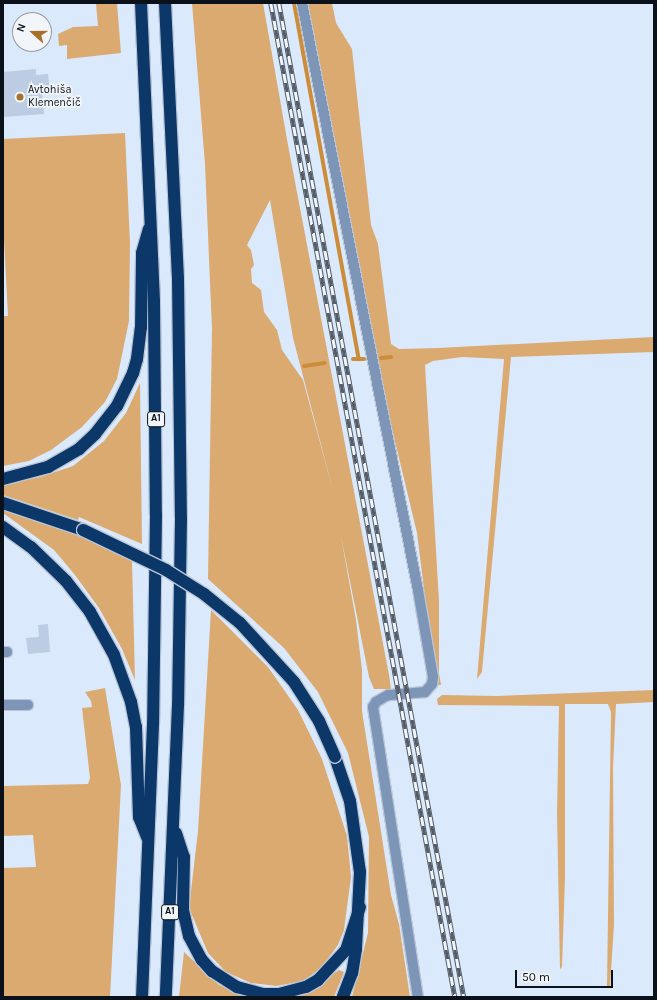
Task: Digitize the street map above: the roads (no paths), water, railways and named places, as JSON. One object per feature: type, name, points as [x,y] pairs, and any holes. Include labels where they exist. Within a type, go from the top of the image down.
[{"type":"highway","name":"A1","points":[[141,3],[152,221],[156,523],[149,842],[142,997]]},
{"type":"highway","name":"A1","points":[[165,3],[178,279],[181,414],[180,631],[174,826],[166,997]]},
{"type":"highway","points":[[3,479],[48,467],[79,449],[95,434],[117,406],[131,378],[137,358],[141,328],[142,253],[152,221]]},
{"type":"highway","points":[[3,503],[83,530],[166,570],[204,594],[240,623],[294,682],[318,721],[335,757],[350,801],[357,839],[360,907],[352,973],[343,997]]},
{"type":"highway","points":[[3,527],[31,547],[66,581],[90,612],[114,655],[132,702],[136,727],[139,817],[149,842]]},
{"type":"highway","points":[[174,826],[184,857],[183,910],[189,936],[202,960],[212,971],[236,987],[264,994],[279,994],[306,987],[318,980],[346,950],[360,907]]},
{"type":"street","points":[[302,3],[433,672],[432,684],[425,692],[381,698],[376,702],[373,711],[418,997]]},
{"type":"street","points":[[3,705],[28,705]]},
{"type":"waterway","points":[[294,3],[359,359]]},
{"type":"waterway","points":[[381,358],[391,357]]},
{"type":"waterway","points":[[353,359],[364,359]]},
{"type":"waterway","points":[[304,366],[325,363]]},
{"type":"railway","points":[[271,3],[455,997]]},
{"type":"railway","points":[[279,3],[464,997]]},
{"type":"place","name":"Avtohiša Klemenčič","points":[[20,97]]}]
